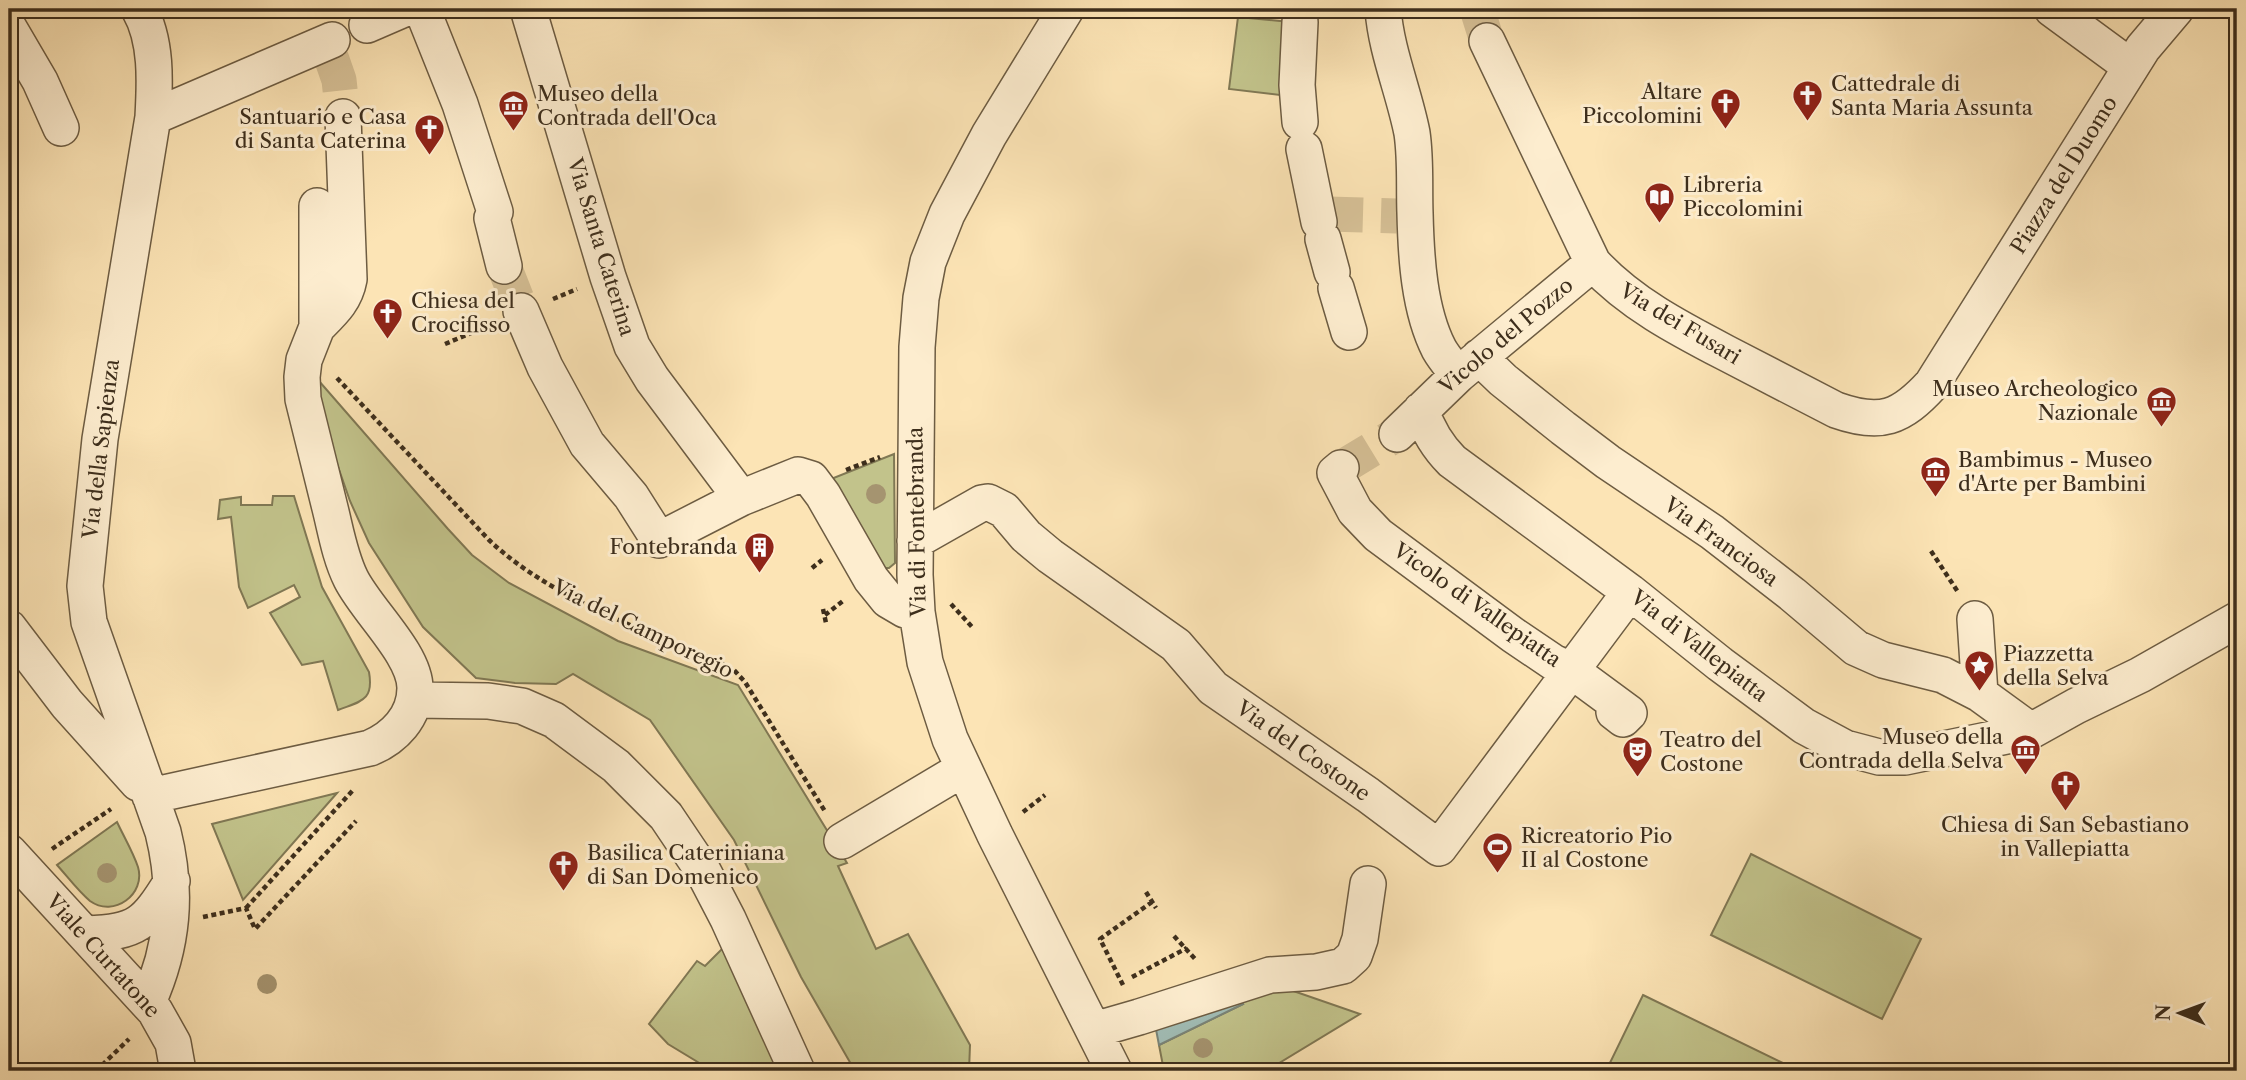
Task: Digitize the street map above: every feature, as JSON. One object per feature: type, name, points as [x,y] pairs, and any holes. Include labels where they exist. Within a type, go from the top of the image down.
[{"type":"street","name":"Via della Sapienza","points":[[139,9],[149,33],[153,54],[153,117],[106,398],[85,586],[89,622],[163,832],[172,903],[160,971],[143,1016]]},
{"type":"street","name":"Via Santa Caterina","points":[[528,9],[625,331],[645,369],[741,498]]},
{"type":"street","name":"Via di Fontebranda","points":[[1066,9],[989,135],[947,214],[933,247],[920,298],[915,541],[917,612],[923,654],[936,703],[963,769],[1114,1071]]},
{"type":"street","name":"Via Franciosa","points":[[1384,9],[1415,155],[1406,216],[1427,314],[1441,352],[1503,380],[1608,462],[1712,532],[1856,648],[1883,660],[1943,675],[1980,694],[2031,731]]},
{"type":"street","points":[[2052,9],[2131,67]]},
{"type":"street","name":"Piazza del Duomo","points":[[1944,366],[2131,67],[2152,36],[2176,9]]},
{"type":"street","points":[[396,13],[460,104],[495,212],[492,218],[504,266]]},
{"type":"street","points":[[1300,22],[1297,85],[1302,135],[1349,332]]},
{"type":"street","points":[[9,28],[40,81],[61,128]]},
{"type":"street","points":[[153,117],[332,40]]},
{"type":"street","name":"Via dei Fusari","points":[[1487,41],[1592,263],[1622,292],[1680,329],[1836,410],[1854,429],[1875,419],[1898,414],[1919,398],[1944,366]]},
{"type":"street","points":[[314,336],[339,305],[349,279],[343,117]]},
{"type":"street","points":[[9,628],[66,704],[150,796],[370,748],[385,741],[398,730],[409,713],[415,686],[407,660],[352,582],[340,551],[303,399],[303,369],[314,336],[317,206]]},
{"type":"street","name":"Vicolo del Pozzo","points":[[1421,410],[1468,366],[1592,263]]},
{"type":"street","points":[[521,311],[553,383],[587,444],[631,496],[659,540],[741,498],[798,475],[806,475],[816,482],[854,550],[888,600],[896,606],[917,612]]},
{"type":"street","points":[[1397,434],[1408,426],[1421,410]]},
{"type":"street","name":"Via di Vallepiatta","points":[[1421,410],[1438,446],[1452,461],[1630,592],[1720,664],[1804,726],[1844,748],[1879,757],[1905,757],[2031,731],[2140,675],[2237,620]]},
{"type":"street","name":"Vicolo di Vallepiatta","points":[[1341,468],[1335,473],[1346,497],[1355,511],[1378,535],[1513,635],[1553,662],[1572,671],[1629,713],[1623,719],[1614,712]]},
{"type":"street","name":"Via del Costone","points":[[915,541],[982,503],[996,505],[1004,510],[1026,536],[1051,556],[1176,645],[1213,688],[1439,848],[1630,592]]},
{"type":"street","points":[[1975,619],[1980,694]]},
{"type":"street","points":[[414,700],[488,701],[522,706],[554,720],[616,766],[666,816],[703,871],[728,919],[797,1071]]},
{"type":"street","points":[[842,841],[963,769]]},
{"type":"street","name":"Viale Curtatone","points":[[9,852],[111,961],[143,1016],[170,1035],[178,1071]]},
{"type":"street","points":[[1094,1030],[1270,975],[1316,972],[1343,966],[1353,956],[1360,939],[1368,884]]},
{"type":"street","points":[[86,934],[112,933],[132,928],[157,906],[172,903]]},
{"type":"street","points":[[111,961],[146,947],[172,903]]},
{"type":"path","name":"Via del Camporegio","points":[[314,336],[370,415],[489,540],[514,562],[604,612],[733,669],[752,693],[842,841]]},
{"type":"path","points":[[816,482],[916,442]]},
{"type":"path","points":[[1931,551],[1975,619]]},
{"type":"path","points":[[823,609],[827,623]]},
{"type":"path","points":[[172,903],[211,917],[246,908],[362,780]]},
{"type":"path","points":[[46,853],[111,809]]},
{"type":"path","points":[[246,908],[255,929],[356,821]]},
{"type":"path","points":[[1146,892],[1156,908]]},
{"type":"path","points":[[1139,1017],[1100,939],[1152,902]]},
{"type":"path","points":[[1132,977],[1187,948]]},
{"type":"path","points":[[96,1071],[143,1016]]},
{"type":"green space","points":[[1238,17],[1290,22],[1288,96],[1229,89]]},
{"type":"green space","points":[[312,373],[472,555],[509,583],[618,641],[738,685],[847,863],[838,866],[876,949],[908,934],[970,1045],[969,1071],[855,1071],[801,977],[734,840],[650,720],[573,674],[556,684],[476,678],[423,627],[369,543],[350,501],[335,458]]},
{"type":"green space","points":[[894,454],[895,563],[889,568],[882,568],[831,479]]},
{"type":"green space","points":[[273,496],[294,496],[322,587],[369,672],[370,689],[364,698],[338,710],[323,661],[302,665],[270,613],[300,597],[294,585],[248,608],[239,587],[231,517],[218,519],[220,500],[241,497],[241,505],[272,505]]},
{"type":"green space","points":[[337,793],[243,900],[212,824]]},
{"type":"green space","points":[[117,822],[136,861],[139,877],[133,894],[126,900],[109,907],[99,906],[90,901],[57,865]]},
{"type":"green space","points":[[1751,854],[1921,939],[1882,1019],[1711,935]]},
{"type":"green space","points":[[725,946],[778,1071],[711,1070],[668,1044],[649,1024],[697,961],[705,966]]},
{"type":"green space","points":[[1276,985],[1360,1014],[1266,1071],[1164,1071],[1159,1045],[1243,1004],[1237,995]]},
{"type":"green space","points":[[1643,995],[1785,1064],[1782,1071],[1606,1071]]},
{"type":"water","points":[[1237,995],[1243,1004],[1159,1045],[1154,1019]]},
{"type":"tunnel","points":[[1477,9],[1487,41]]},
{"type":"tunnel","points":[[331,57],[339,80],[343,117]]},
{"type":"tunnel","points":[[1328,214],[1397,216]]},
{"type":"tunnel","points":[[504,266],[520,307]]},
{"type":"tunnel","points":[[1341,468],[1397,434]]},
{"type":"place","name":"Cattedrale di Santa Maria Assunta","points":[[1808,123]]},
{"type":"place","name":"Altare Piccolomini","points":[[1725,131]]},
{"type":"place","name":"Museo della Contrada dell'Oca","points":[[514,133]]},
{"type":"place","name":"Santuario e Casa di Santa Caterina","points":[[429,156]]},
{"type":"place","name":"Libreria Piccolomini","points":[[1660,224]]},
{"type":"place","name":"Chiesa del Crocifisso","points":[[388,340]]},
{"type":"place","name":"Museo Archeologico Nazionale","points":[[2161,428]]},
{"type":"place","name":"Bambimus - Museo d'Arte per Bambini","points":[[1935,499]]},
{"type":"place","name":"Fontebranda","points":[[760,574]]},
{"type":"place","name":"Piazzetta della Selva","points":[[1980,693]]},
{"type":"place","name":"Museo della Contrada della Selva","points":[[2026,776]]},
{"type":"place","name":"Teatro del Costone","points":[[1637,779]]},
{"type":"place","name":"Chiesa di San Sebastiano in Vallepiatta","points":[[2065,812]]},
{"type":"place","name":"Ricreatorio Pio II al Costone","points":[[1498,875]]},
{"type":"place","name":"Basilica Cateriniana di San Domenico","points":[[564,892]]}]
